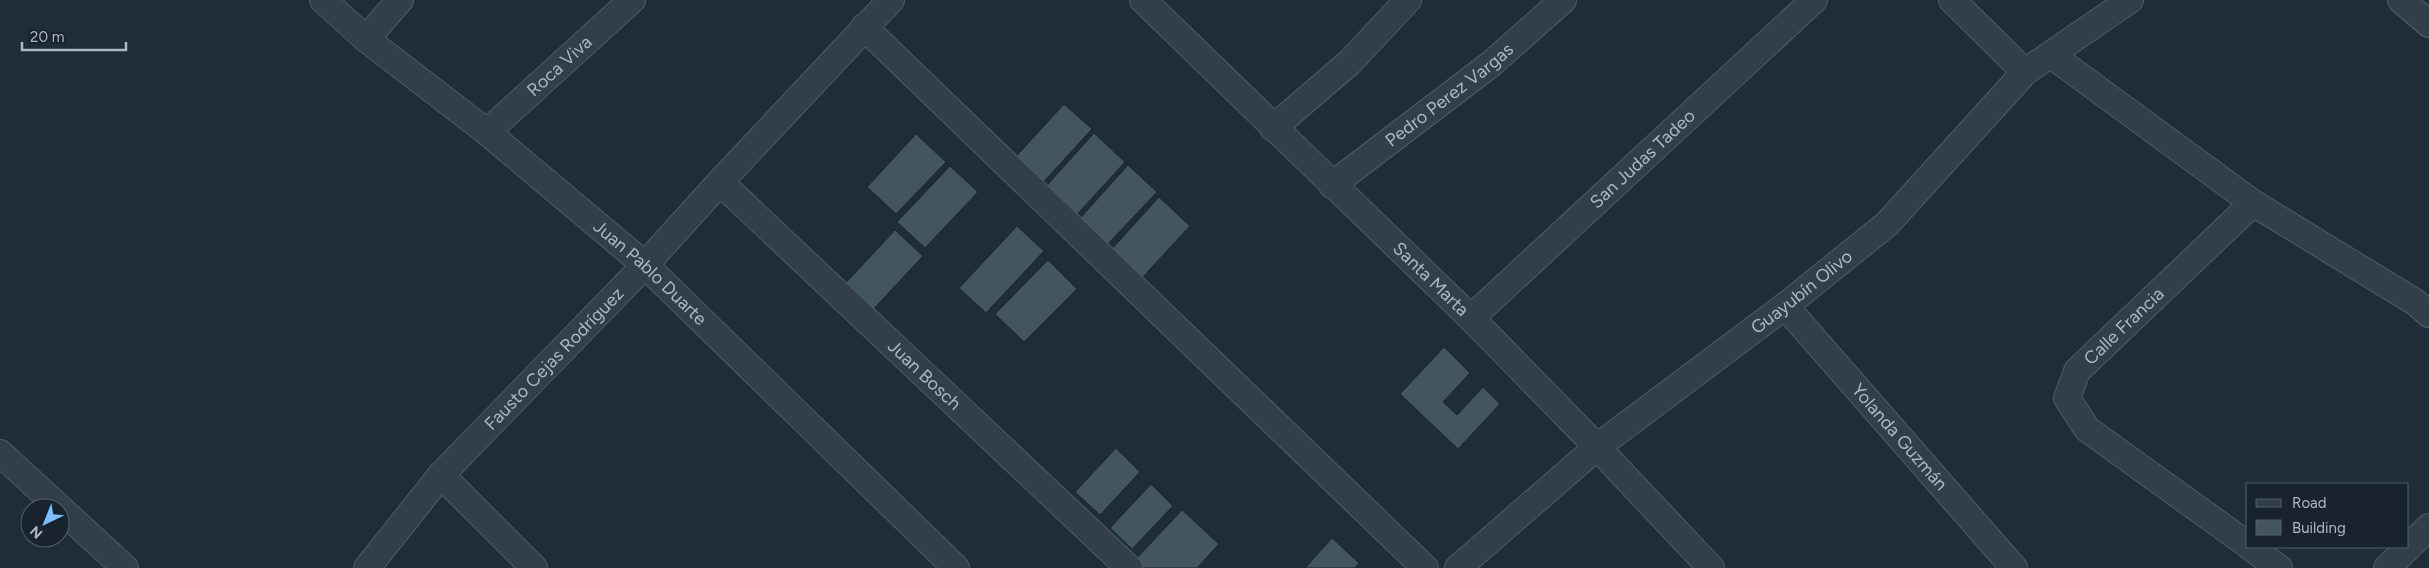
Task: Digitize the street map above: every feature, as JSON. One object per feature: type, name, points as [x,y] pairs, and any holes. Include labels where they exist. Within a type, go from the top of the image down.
[{"type":"street","name":"Juan Pablo Duarte","points":[[323,0],[366,39],[487,132],[645,265],[956,568]]},
{"type":"street","points":[[366,39],[400,0]]},
{"type":"street","name":"Roca Viva","points":[[487,132],[632,0]]},
{"type":"street","name":"Fausto Cejas Rodríguez","points":[[367,568],[441,475],[645,265],[720,182],[891,0]]},
{"type":"street","name":"Santa Marta","points":[[1143,0],[1471,318],[1597,446],[1711,568]]},
{"type":"street","points":[[1274,128],[1350,62],[1408,0]]},
{"type":"street","name":"Pedro Perez Vargas","points":[[1332,185],[1491,64],[1563,0]]},
{"type":"street","name":"San Judas Tadeo","points":[[1471,318],[1814,0]]},
{"type":"street","points":[[1952,0],[2026,72]]},
{"type":"street","name":"Guayubín Olivo","points":[[1458,568],[1597,446],[1785,306],[1887,224],[2026,72],[2130,0]]},
{"type":"street","points":[[2401,0],[2429,24]]},
{"type":"street","points":[[864,27],[1425,568]]},
{"type":"street","points":[[2051,55],[2254,203],[2415,302],[2429,314]]},
{"type":"street","name":"Juan Bosch","points":[[720,182],[1129,568]]},
{"type":"street","name":"Calle Francia","points":[[2246,544],[2087,429],[2067,398],[2077,371],[2254,203]]},
{"type":"street","name":"Yolanda Guzmán","points":[[1785,306],[2014,568]]},
{"type":"street","points":[[1,456],[125,568]]},
{"type":"street","points":[[441,475],[534,568]]},
{"type":"street","points":[[2409,547],[2429,528]]},
{"type":"street","name":"Calle Francia","points":[[2252,548],[2279,568]]},
{"type":"street","points":[[2387,568],[2408,548]]},
{"type":"building","points":[[1064,104],[1092,129],[1038,188],[1010,163]]},
{"type":"building","points":[[1094,133],[1125,162],[1072,220],[1041,192]]},
{"type":"building","points":[[916,134],[946,162],[896,214],[867,187]]},
{"type":"building","points":[[1128,165],[1157,192],[1106,246],[1073,226]]},
{"type":"building","points":[[950,166],[978,192],[925,248],[897,222]]},
{"type":"building","points":[[1159,197],[1190,226],[1142,278],[1111,250]]},
{"type":"building","points":[[1017,226],[1044,251],[986,313],[959,288]]},
{"type":"building","points":[[895,230],[923,256],[868,315],[840,289]]},
{"type":"building","points":[[1048,260],[1077,289],[1024,342],[995,314]]},
{"type":"building","points":[[1444,347],[1470,373],[1443,402],[1457,415],[1483,387],[1500,404],[1458,449],[1400,394]]},
{"type":"building","points":[[1116,448],[1140,472],[1100,515],[1075,492]]},
{"type":"building","points":[[1151,484],[1173,506],[1132,549],[1110,528]]},
{"type":"building","points":[[1182,510],[1219,544],[1197,568],[1143,568],[1135,560]]},
{"type":"building","points":[[1332,538],[1359,563],[1355,568],[1305,568]]}]
